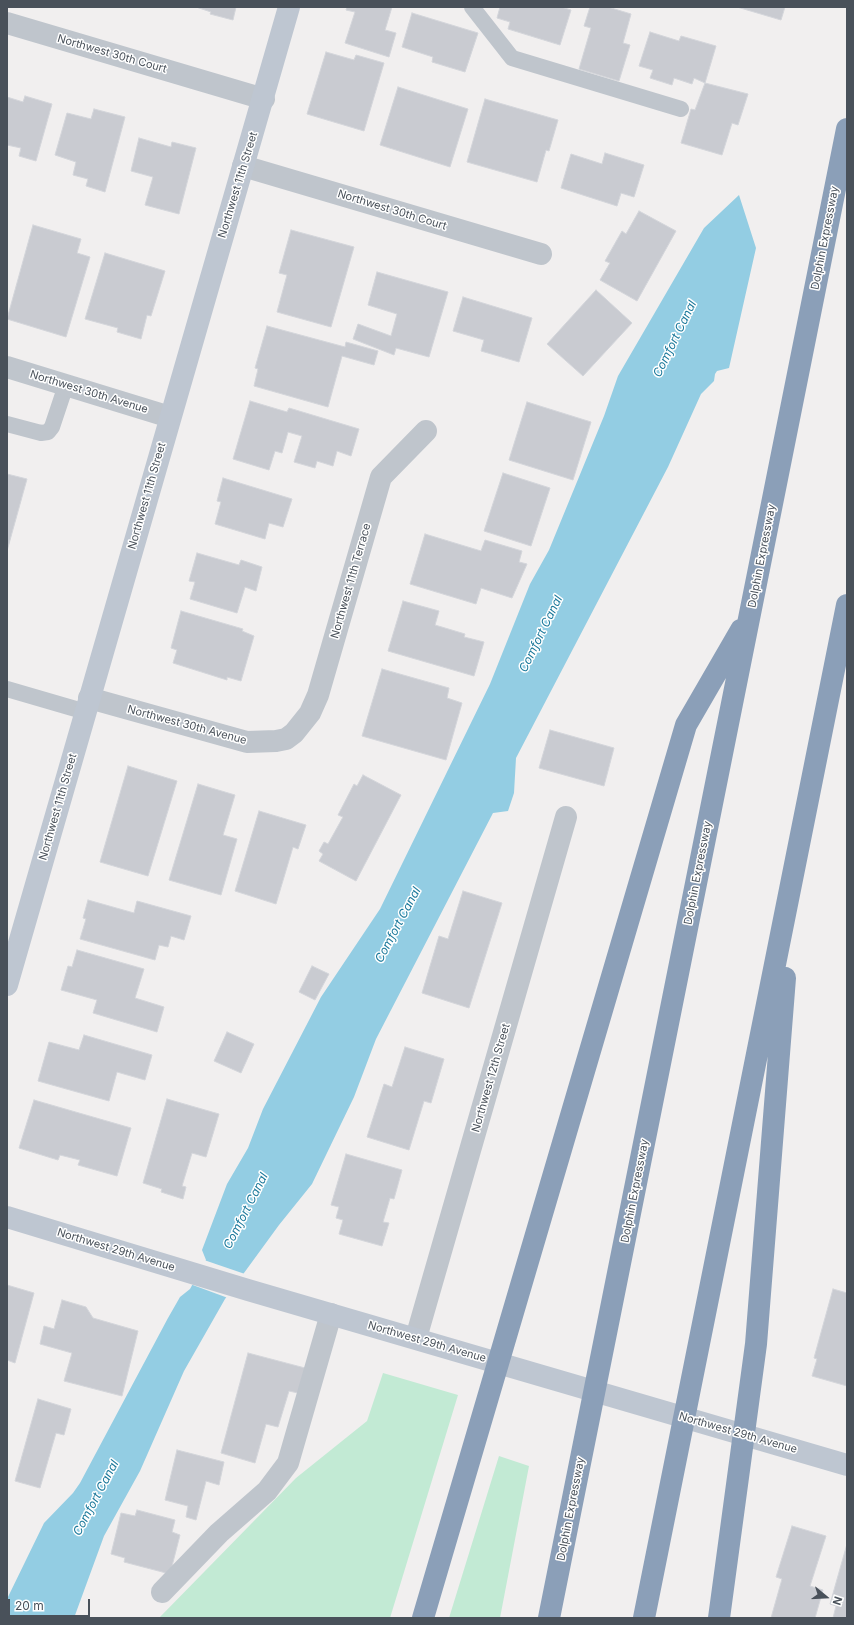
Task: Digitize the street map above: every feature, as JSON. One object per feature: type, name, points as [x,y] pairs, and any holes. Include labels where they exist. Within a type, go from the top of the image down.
[{"type":"highway","name":"Dolphin Expressway","points":[[550,1618],[847,129]]},
{"type":"highway","points":[[644,1618],[703,1330],[847,605]]},
{"type":"highway","points":[[423,1618],[686,725],[751,613]]},
{"type":"highway","points":[[719,1618],[756,1344],[792,877]]},
{"type":"street","name":"Northwest 11th Street","points":[[7,985],[170,417],[264,99],[289,7]]},
{"type":"street","name":"Northwest 30th Court","points":[[7,23],[264,99]]},
{"type":"street","name":"Northwest 30th Court","points":[[243,166],[541,254]]},
{"type":"street","name":"Northwest 30th Avenue","points":[[7,367],[170,417]]},
{"type":"street","name":"Northwest 11th Terrace","points":[[286,739],[302,724],[318,695],[381,477],[426,431]]},
{"type":"street","name":"Northwest 30th Avenue","points":[[88,705],[233,739],[262,743],[286,739]]},
{"type":"street","name":"Northwest 12th Street","points":[[416,1338],[566,817]]},
{"type":"street","name":"Northwest 29th Avenue","points":[[7,1217],[245,1289],[847,1465]]},
{"type":"street","points":[[162,1592],[185,1571],[219,1533],[267,1491],[288,1463],[331,1314]]},
{"type":"lane","points":[[472,7],[512,58],[681,109]]},
{"type":"lane","points":[[7,424],[41,433],[48,432],[52,427],[66,385]]},
{"type":"lane","points":[[7,689],[88,705]]},
{"type":"green space","points":[[383,1373],[458,1395],[390,1618],[159,1618],[296,1478],[367,1421]]},
{"type":"green space","points":[[499,1456],[529,1466],[500,1618],[449,1618]]},
{"type":"water","name":"Comfort Canal","points":[[739,195],[756,248],[729,368],[717,371],[714,381],[701,394],[668,467],[516,758],[514,793],[508,811],[493,813],[376,1039],[354,1097],[312,1184],[279,1225],[225,1299],[184,1371],[140,1471],[104,1536],[74,1618],[7,1618],[7,1599],[44,1523],[73,1493],[80,1483],[168,1318],[180,1297],[190,1289],[206,1260],[202,1250],[227,1184],[248,1148],[263,1109],[321,997],[380,909],[490,684],[530,584],[549,550],[604,416],[618,376],[704,228]]},
{"type":"pier","points":[[204,1260],[245,1274],[228,1298],[190,1284]]},
{"type":"building","points":[[196,7],[236,7],[233,20],[210,14],[211,12]]},
{"type":"building","points":[[347,7],[392,7],[385,30],[396,33],[389,57],[345,43],[355,12],[346,10]]},
{"type":"building","points":[[500,7],[561,7],[571,10],[560,45],[508,29],[510,22],[497,18]]},
{"type":"building","points":[[590,7],[608,7],[631,14],[623,43],[630,45],[619,81],[579,69],[591,28],[584,26]]},
{"type":"building","points":[[737,7],[785,7],[781,20]]},
{"type":"building","points":[[412,13],[478,33],[465,72],[432,62],[433,57],[402,47]]},
{"type":"building","points":[[650,32],[679,41],[681,36],[716,46],[705,83],[694,78],[692,84],[674,78],[672,85],[650,78],[653,70],[639,66]]},
{"type":"building","points":[[326,52],[354,60],[356,55],[384,63],[364,131],[307,114]]},
{"type":"building","points":[[705,83],[748,94],[738,125],[732,123],[722,155],[681,143],[691,109],[695,110]]},
{"type":"building","points":[[398,87],[468,109],[450,167],[380,145]]},
{"type":"building","points":[[25,96],[52,104],[36,161],[19,156],[21,148],[7,145],[7,97],[23,102]]},
{"type":"building","points":[[485,99],[558,120],[549,151],[546,150],[537,182],[467,162]]},
{"type":"building","points":[[94,109],[125,117],[105,192],[86,186],[88,179],[73,175],[76,162],[55,155],[67,113],[91,119]]},
{"type":"building","points":[[139,138],[171,147],[172,142],[196,148],[179,214],[145,205],[153,177],[131,171]]},
{"type":"building","points":[[605,153],[644,165],[634,197],[621,193],[617,206],[561,188],[571,154],[602,164]]},
{"type":"building","points":[[639,211],[676,231],[637,301],[600,280],[610,263],[605,261],[622,231],[626,234]]},
{"type":"building","points":[[33,225],[81,239],[77,253],[90,257],[66,337],[7,319]]},
{"type":"building","points":[[291,230],[354,247],[331,327],[277,312],[287,275],[279,273]]},
{"type":"building","points":[[105,253],[165,271],[151,316],[147,315],[141,339],[117,332],[118,328],[85,319]]},
{"type":"building","points":[[377,272],[448,292],[429,357],[396,348],[394,355],[353,339],[358,324],[391,336],[397,314],[368,305]]},
{"type":"building","points":[[596,290],[632,323],[583,376],[547,344]]},
{"type":"building","points":[[463,297],[532,318],[519,362],[481,351],[484,340],[453,331]]},
{"type":"building","points":[[267,326],[345,347],[346,342],[378,351],[374,365],[342,356],[328,407],[254,386],[258,369],[255,368]]},
{"type":"building","points":[[250,401],[287,412],[289,408],[359,429],[351,456],[337,451],[333,466],[317,461],[315,468],[294,462],[302,436],[288,432],[282,453],[275,451],[269,470],[233,459]]},
{"type":"building","points":[[527,402],[591,422],[573,480],[509,460]]},
{"type":"building","points":[[503,473],[550,488],[531,546],[484,531]]},
{"type":"building","points":[[7,474],[27,479],[7,551]]},
{"type":"building","points":[[223,478],[292,499],[283,527],[269,523],[265,539],[215,524],[221,502],[217,501]]},
{"type":"building","points":[[425,534],[481,551],[485,540],[522,551],[519,562],[527,564],[512,598],[481,588],[476,604],[410,584]]},
{"type":"building","points":[[197,553],[239,565],[241,560],[262,567],[256,591],[245,587],[237,613],[190,599],[195,582],[189,581]]},
{"type":"building","points":[[403,601],[439,611],[435,625],[465,634],[464,637],[484,642],[474,676],[388,651]]},
{"type":"building","points":[[181,611],[243,629],[242,631],[254,636],[241,681],[227,677],[227,680],[173,663],[177,650],[171,648]]},
{"type":"building","points":[[382,669],[449,688],[447,698],[462,703],[446,760],[362,736]]},
{"type":"building","points":[[550,730],[614,748],[604,786],[539,768]]},
{"type":"building","points":[[128,766],[177,781],[148,876],[100,862]]},
{"type":"building","points":[[363,775],[401,795],[356,881],[319,861],[323,854],[319,851],[324,842],[328,844],[343,817],[338,815],[354,784],[357,786]]},
{"type":"building","points":[[198,784],[235,795],[223,835],[237,839],[221,895],[169,880]]},
{"type":"building","points":[[259,811],[306,825],[298,849],[293,847],[276,904],[235,891]]},
{"type":"building","points":[[463,891],[502,903],[469,1008],[422,993],[439,936],[448,939]]},
{"type":"building","points":[[88,900],[134,913],[137,901],[191,916],[184,940],[171,936],[168,947],[159,945],[155,960],[80,939],[86,919],[83,918]]},
{"type":"building","points":[[77,950],[144,969],[135,998],[164,1007],[157,1032],[93,1013],[97,1000],[61,990],[68,966],[72,967]]},
{"type":"building","points":[[312,966],[329,974],[315,1000],[299,992]]},
{"type":"building","points":[[227,1032],[254,1044],[241,1073],[214,1061]]},
{"type":"building","points":[[84,1035],[152,1055],[145,1080],[117,1072],[109,1101],[38,1081],[49,1042],[79,1050]]},
{"type":"building","points":[[405,1047],[444,1059],[431,1103],[424,1101],[409,1150],[367,1137],[384,1084],[392,1087]]},
{"type":"building","points":[[167,1099],[219,1114],[206,1157],[192,1153],[182,1186],[186,1187],[183,1199],[161,1192],[162,1189],[143,1183]]},
{"type":"building","points":[[34,1100],[131,1128],[117,1176],[78,1165],[80,1160],[60,1155],[58,1160],[19,1148]]},
{"type":"building","points":[[346,1154],[402,1170],[394,1199],[390,1198],[383,1222],[389,1223],[382,1246],[339,1234],[343,1220],[336,1218],[339,1207],[331,1205]]},
{"type":"building","points":[[7,1285],[34,1293],[15,1363],[7,1360]]},
{"type":"building","points":[[833,1289],[847,1293],[847,1386],[812,1376],[817,1359],[814,1358]]},
{"type":"building","points":[[62,1300],[86,1307],[93,1318],[138,1331],[122,1396],[64,1381],[72,1353],[40,1344],[44,1326],[54,1329]]},
{"type":"building","points":[[248,1353],[305,1368],[298,1393],[289,1391],[278,1427],[266,1424],[255,1463],[221,1453]]},
{"type":"building","points":[[38,1399],[71,1409],[64,1435],[56,1433],[40,1488],[15,1481]]},
{"type":"building","points":[[177,1450],[224,1462],[219,1485],[206,1481],[196,1520],[186,1517],[188,1506],[165,1500]]},
{"type":"building","points":[[137,1510],[175,1520],[172,1532],[180,1535],[170,1574],[124,1562],[125,1558],[111,1554],[121,1513],[135,1516]]},
{"type":"building","points":[[792,1526],[826,1536],[810,1586],[823,1590],[815,1618],[771,1618],[782,1579],[776,1577]]},
{"type":"building","points":[[847,1544],[847,1618],[833,1618],[836,1606],[830,1604]]}]
